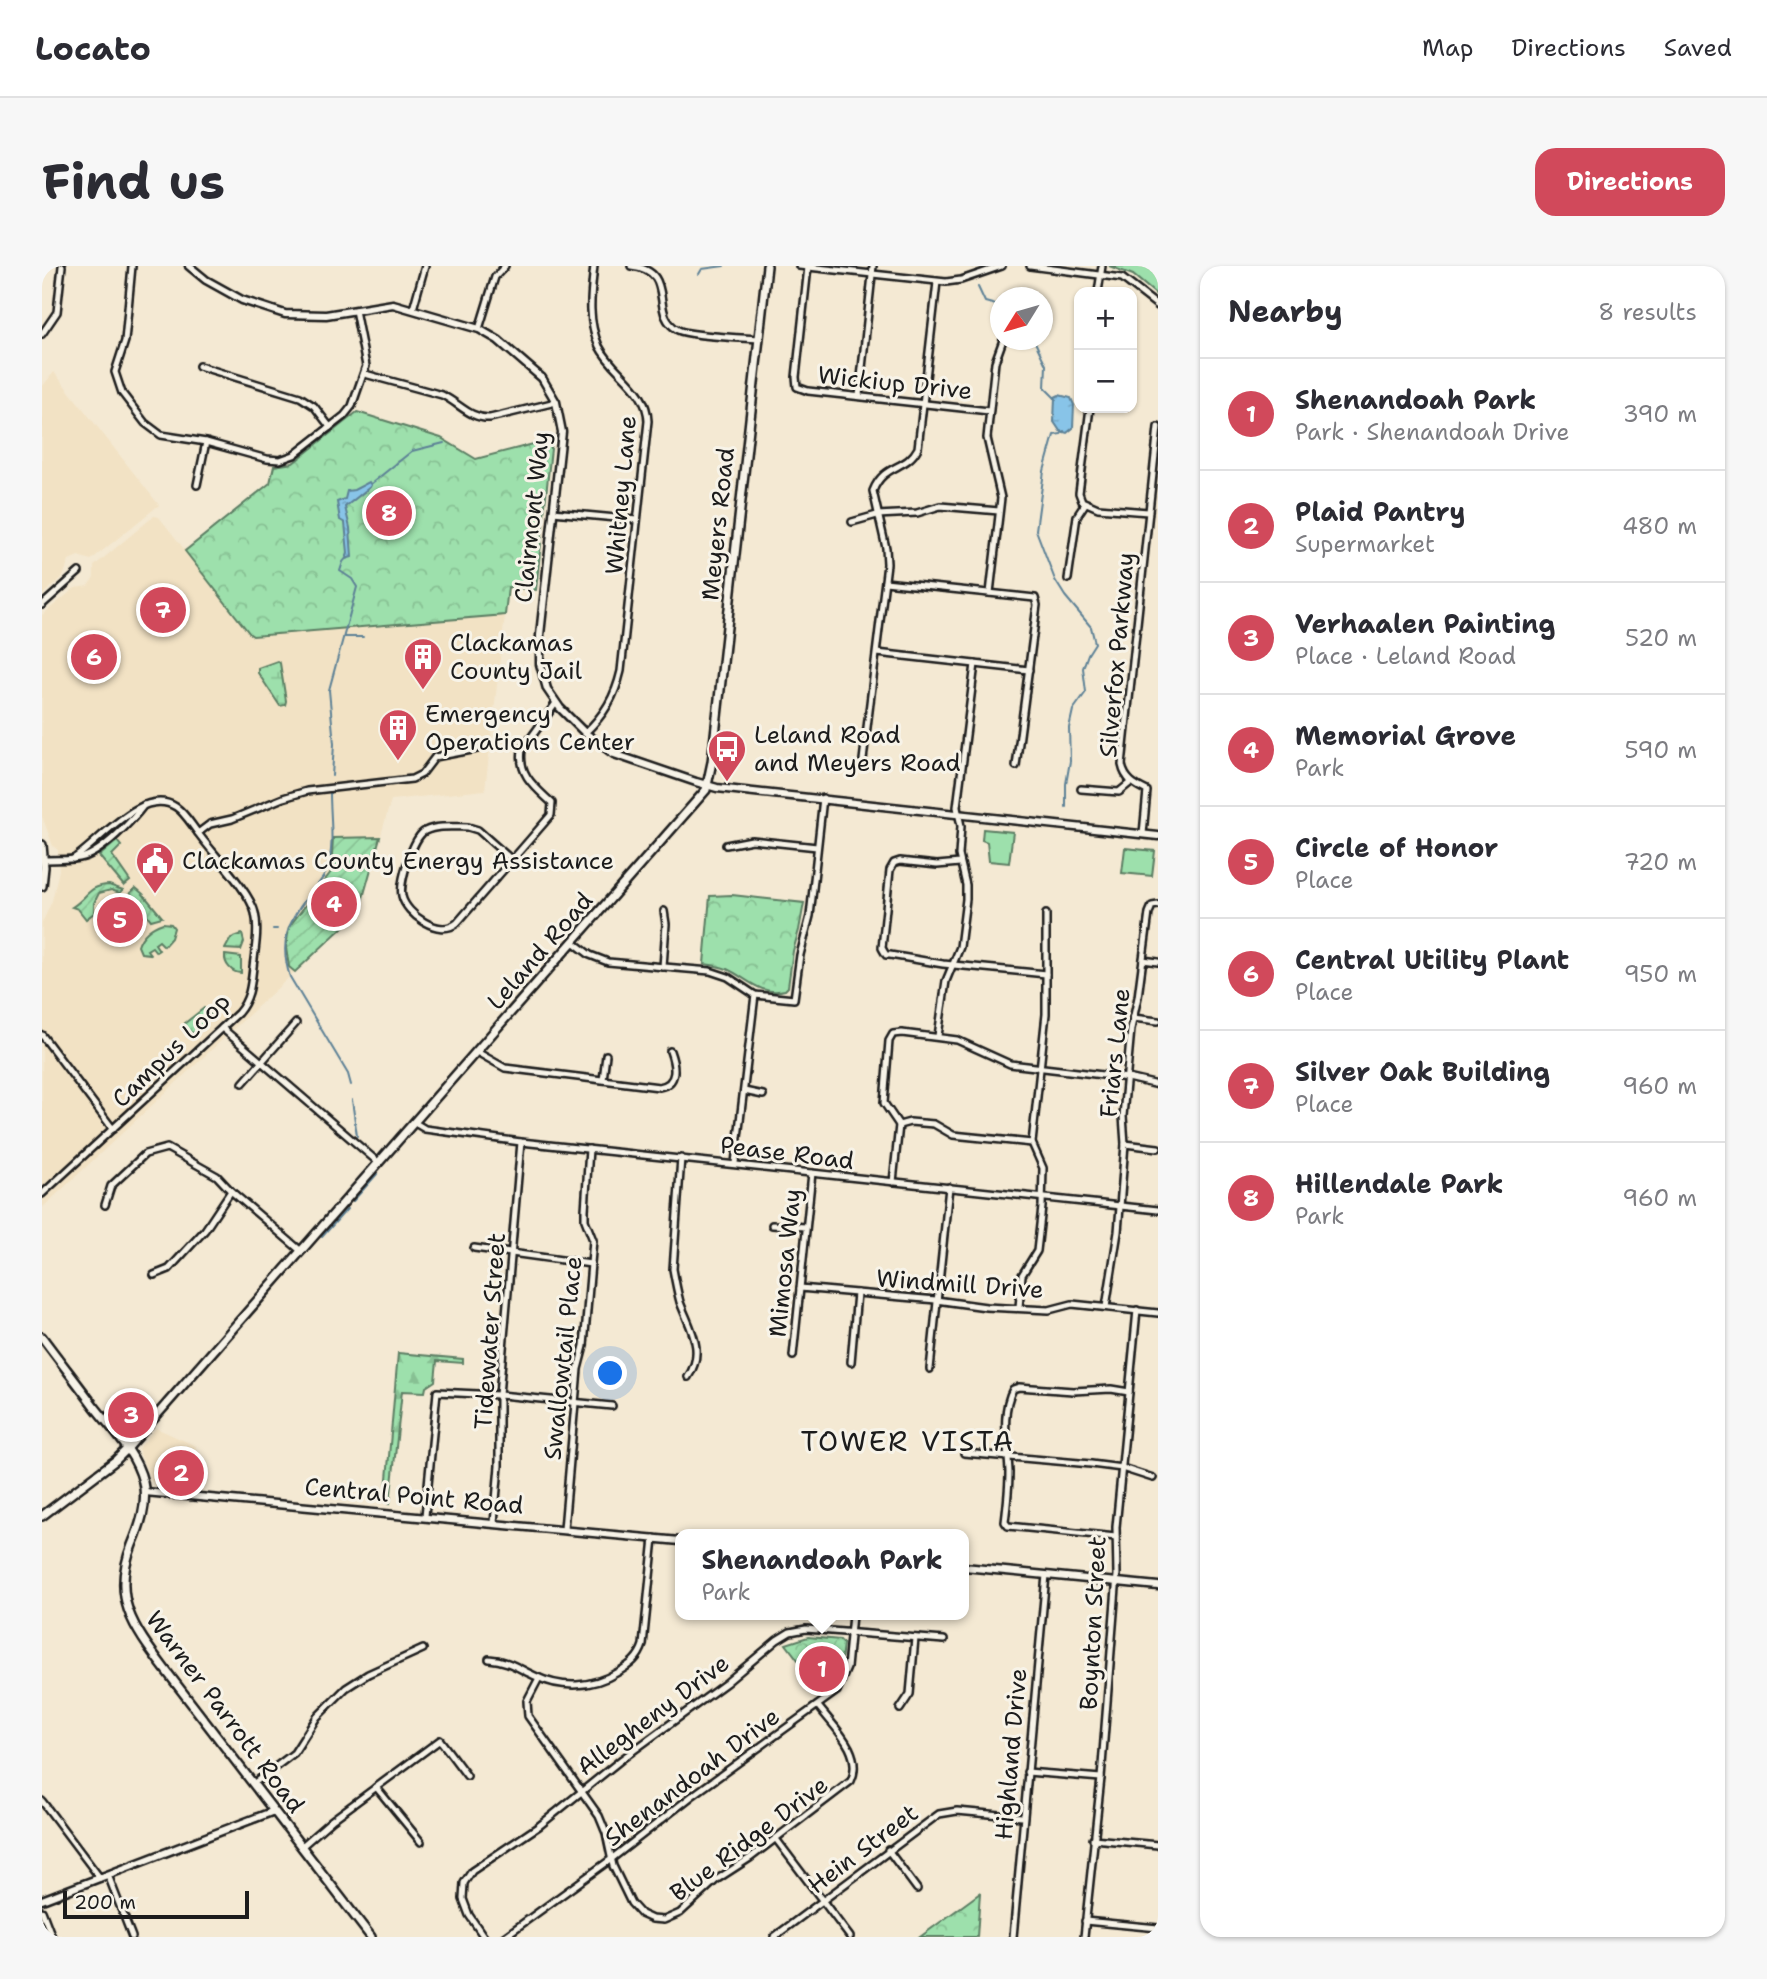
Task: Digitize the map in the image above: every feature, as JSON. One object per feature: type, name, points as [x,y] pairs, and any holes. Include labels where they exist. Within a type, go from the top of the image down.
[{"type":"main road","name":"Meyers Road","points":[[708,785],[767,266]]},
{"type":"main road","name":"Leland Road","points":[[42,1516],[127,1449],[701,797],[708,785]]},
{"type":"main road","points":[[42,845],[42,886]]},
{"type":"main road","name":"Warner Parrott Road","points":[[42,1337],[127,1449],[140,1474],[145,1492],[141,1523],[127,1560],[123,1590],[133,1623],[149,1648],[371,1937]]},
{"type":"street","points":[[42,334],[45,325],[57,312],[62,266]]},
{"type":"street","points":[[132,266],[125,341],[116,366],[118,386],[153,431],[169,438],[206,442],[267,459],[280,460],[294,455],[352,406],[365,374],[365,358],[355,310]]},
{"type":"street","name":"Clairmont Way","points":[[189,266],[228,293],[269,310],[311,316],[393,304],[413,309],[479,329],[498,340],[534,370],[548,386],[556,402],[562,432],[539,648],[543,678],[556,703],[597,744],[614,754],[708,785]]},
{"type":"street","points":[[413,309],[425,266]]},
{"type":"street","points":[[479,329],[495,276],[505,266]]},
{"type":"street","name":"Whitney Lane","points":[[585,733],[607,708],[621,671],[648,413],[639,392],[606,357],[595,335],[590,314],[594,266]]},
{"type":"street","points":[[631,266],[645,270],[657,279],[663,292],[664,312],[675,328],[688,333],[759,339]]},
{"type":"street","points":[[799,266],[937,282],[961,280],[1002,266]]},
{"type":"street","points":[[859,397],[873,266]]},
{"type":"street","points":[[1030,266],[1126,279],[1158,306]]},
{"type":"street","points":[[1099,287],[1102,266]]},
{"type":"street","name":"Wickiup Drive","points":[[808,267],[797,387],[807,391],[989,411]]},
{"type":"street","points":[[863,760],[887,555],[873,491],[876,482],[888,470],[904,463],[918,448],[937,282]]},
{"type":"street","points":[[990,593],[1001,491],[987,445],[995,362],[999,350]]},
{"type":"street","points":[[199,366],[300,397],[314,406],[330,427]]},
{"type":"street","points":[[365,374],[442,395],[480,418],[556,402]]},
{"type":"street","points":[[1089,413],[1079,493],[1085,504],[1098,508],[1149,512]]},
{"type":"street","name":"Silverfox Parkway","points":[[1143,834],[1147,791],[1131,782],[1122,765],[1158,427]]},
{"type":"street","points":[[197,485],[206,442]]},
{"type":"street","points":[[1068,579],[1077,516],[1085,504]]},
{"type":"street","points":[[852,522],[877,514],[917,513],[932,507],[999,511]]},
{"type":"street","points":[[553,512],[637,520]]},
{"type":"street","points":[[42,605],[79,572]]},
{"type":"street","points":[[885,582],[1035,598],[1037,605],[1016,766]]},
{"type":"street","points":[[877,653],[1029,670]]},
{"type":"street","points":[[938,1036],[946,981],[961,940],[966,899],[958,844],[961,826],[957,807],[975,664]]},
{"type":"street","points":[[512,860],[474,827],[427,830],[414,842],[401,887],[402,898],[407,907],[431,927],[449,929],[457,923],[512,860],[551,815],[552,803],[526,776],[521,759],[522,750],[556,703]]},
{"type":"street","points":[[198,833],[210,824],[232,819],[283,797],[307,791],[412,779],[422,775],[435,757],[477,749]]},
{"type":"street","points":[[1081,789],[1119,792],[1131,782]]},
{"type":"street","points":[[708,785],[1158,836]]},
{"type":"street","points":[[573,942],[590,955],[608,962],[710,971],[755,995],[794,999],[800,954],[810,916],[823,798]]},
{"type":"street","name":"Campus Loop","points":[[42,1194],[243,1007],[251,989],[256,914],[250,900],[198,833],[175,807],[161,802],[145,806],[136,817],[93,852],[73,859],[44,860]]},
{"type":"street","points":[[726,845],[752,840],[817,847]]},
{"type":"street","points":[[960,863],[894,863],[890,870],[882,947],[884,952],[890,956],[1046,974]]},
{"type":"street","name":"Friars Lane","points":[[1106,1307],[1106,1294],[1113,1272],[1120,1205],[1125,1144],[1123,1116],[1133,1018],[1149,913],[1155,906]]},
{"type":"street","points":[[663,967],[666,924],[664,911]]},
{"type":"street","points":[[1018,1307],[1021,1275],[1035,1256],[1039,1243],[1042,1168],[1032,1143],[1046,1014],[1046,914]]},
{"type":"street","points":[[1143,960],[1158,962]]},
{"type":"street","points":[[736,1163],[755,995]]},
{"type":"street","points":[[1133,1018],[1158,1021]]},
{"type":"street","points":[[243,1083],[296,1023]]},
{"type":"street","points":[[222,1027],[379,1163]]},
{"type":"street","points":[[894,1182],[899,1125],[887,1110],[883,1096],[889,1041],[893,1034],[938,1036],[968,1044],[994,1059],[1010,1064],[1158,1084]]},
{"type":"street","points":[[42,1035],[113,1129]]},
{"type":"street","points":[[477,1052],[505,1068],[666,1086],[673,1080],[675,1064],[670,1051]]},
{"type":"street","points":[[603,1080],[606,1055]]},
{"type":"street","points":[[744,1091],[763,1095]]},
{"type":"street","points":[[899,1125],[910,1122],[934,1124],[953,1135],[1032,1143]]},
{"type":"street","name":"Pease Road","points":[[415,1123],[425,1129],[521,1142],[1158,1210]]},
{"type":"street","name":"Tidewater Street","points":[[494,1523],[499,1466],[499,1395],[521,1142]]},
{"type":"street","points":[[1125,1144],[1158,1148]]},
{"type":"street","points":[[105,1205],[111,1186],[145,1154],[159,1148],[175,1150],[217,1176],[301,1251]]},
{"type":"street","name":"Swallowtail Place","points":[[565,1529],[578,1363],[584,1346],[593,1240],[584,1210],[589,1149]]},
{"type":"street","points":[[681,1158],[673,1269],[675,1285],[694,1337],[696,1351],[696,1365],[688,1377]]},
{"type":"street","name":"Mimosa Way","points":[[793,1356],[813,1173]]},
{"type":"street","points":[[930,1369],[949,1187]]},
{"type":"street","points":[[154,1275],[169,1269],[205,1230],[231,1191]]},
{"type":"street","points":[[772,1225],[806,1227]]},
{"type":"street","points":[[474,1248],[591,1264]]},
{"type":"street","name":"Windmill Drive","points":[[800,1288],[936,1300],[978,1307],[1041,1310],[1066,1304],[1158,1313]]},
{"type":"street","points":[[851,1362],[857,1293]]},
{"type":"street","name":"Boynton Street","points":[[1084,1937],[1101,1779],[1117,1582],[1116,1537],[1137,1310]]},
{"type":"street","points":[[1116,1537],[1007,1526],[1006,1434],[1009,1396],[1013,1389],[1019,1387],[1073,1391],[1111,1389],[1129,1392]]},
{"type":"street","points":[[425,1516],[437,1392],[612,1406]]},
{"type":"street","points":[[964,1453],[1122,1468],[1153,1478]]},
{"type":"street","name":"Central Point Road","points":[[145,1492],[675,1540]]},
{"type":"street","points":[[489,1659],[511,1663],[538,1678],[563,1684],[589,1684],[609,1678],[638,1657],[643,1645],[653,1538]]},
{"type":"street","points":[[969,1567],[1158,1586]]},
{"type":"street","name":"Highland Drive","points":[[1013,1937],[1046,1575]]},
{"type":"street","name":"Shenandoah Drive","points":[[505,1937],[838,1690],[844,1680],[851,1620]]},
{"type":"street","name":"Allegheny Drive","points":[[484,1937],[464,1907],[463,1891],[468,1876],[477,1866],[529,1834],[662,1728],[726,1683],[784,1636],[806,1629],[944,1640]]},
{"type":"street","points":[[900,1709],[910,1694],[915,1637]]},
{"type":"street","points":[[253,1784],[293,1753],[317,1717],[346,1688],[368,1674],[423,1649]]},
{"type":"street","name":"Blue Ridge Drive","points":[[538,1678],[527,1701],[528,1716],[583,1791],[603,1824],[610,1860],[636,1909],[652,1919],[664,1920],[680,1913],[716,1880],[846,1787],[854,1774],[853,1754],[818,1706]]},
{"type":"street","points":[[301,1847],[332,1820],[440,1740],[467,1776]]},
{"type":"street","points":[[1027,1772],[1101,1779]]},
{"type":"street","points":[[376,1787],[421,1842]]},
{"type":"street","points":[[42,1801],[100,1878]]},
{"type":"street","points":[[42,1900],[274,1811]]},
{"type":"street","name":"Hein Street","points":[[774,1937],[930,1819],[948,1812],[1022,1817]]},
{"type":"street","points":[[776,1839],[850,1937]]},
{"type":"street","points":[[1093,1839],[1158,1845]]},
{"type":"street","points":[[888,1850],[917,1889]]},
{"type":"street","points":[[108,1875],[132,1937]]},
{"type":"street","points":[[42,1911],[52,1937]]},
{"type":"street","points":[[1086,1921],[1158,1928]]},
{"type":"shaded area","points":[[54,372],[159,505],[91,560],[78,556],[69,560],[63,577],[42,595],[42,387]]},
{"type":"shaded area","points":[[154,516],[159,517],[253,636],[505,615],[485,790],[391,800],[359,912],[42,1208],[42,923],[52,901],[59,870],[58,850],[53,846],[42,816],[42,615],[75,588],[88,586],[94,577],[94,566]]},
{"type":"shaded area","points":[[156,1428],[196,1446],[186,1488],[157,1486],[151,1481],[138,1449]]},
{"type":"green space","points":[[1109,266],[1148,266],[1158,277],[1158,296],[1133,275]]},
{"type":"green space","points":[[357,412],[441,438],[476,459],[552,439],[536,590],[508,587],[505,615],[253,636],[250,634],[185,551],[270,483],[274,466],[293,463]]},
{"type":"green space","points":[[277,661],[280,663],[286,701],[285,705],[280,706],[258,673],[258,668]]},
{"type":"green space","points":[[983,829],[1013,832],[1009,863],[989,861],[987,842],[982,840]]},
{"type":"green space","points":[[380,837],[359,912],[295,972],[289,967],[286,948],[289,927],[331,872],[333,838]]},
{"type":"green space","points":[[117,841],[121,846],[112,855],[130,881],[124,886],[99,856]]},
{"type":"green space","points":[[1125,848],[1155,851],[1152,876],[1122,873]]},
{"type":"green space","points":[[109,885],[123,890],[120,893],[111,890],[99,893],[94,903],[94,913],[86,919],[78,909],[72,907],[97,887]]},
{"type":"green space","points":[[136,888],[162,917],[151,920],[130,893]]},
{"type":"green space","points":[[732,895],[804,903],[788,987],[785,990],[768,991],[727,969],[704,964],[710,896]]},
{"type":"green space","points":[[114,902],[127,907],[133,914],[136,928],[129,936],[118,936],[105,922],[105,910]]},
{"type":"green space","points":[[163,923],[171,924],[174,928],[171,938],[164,946],[159,941],[155,944],[159,950],[156,952],[152,947],[147,950],[150,954],[141,953],[138,946],[142,938]]},
{"type":"green space","points":[[242,934],[244,942],[241,950],[225,949],[231,938]]},
{"type":"green space","points":[[225,955],[241,957],[241,973],[229,967]]},
{"type":"green space","points":[[204,1008],[212,1016],[196,1032],[191,1033],[185,1023]]},
{"type":"green space","points":[[398,1353],[463,1359],[463,1363],[437,1361],[435,1381],[426,1387],[425,1392],[402,1391],[390,1503],[385,1502]]},
{"type":"green space","points":[[808,1637],[840,1640],[843,1643],[837,1677],[824,1694],[786,1644]]},
{"type":"green space","points":[[980,1893],[977,1937],[920,1937]]},
{"type":"water","points":[[1059,395],[1071,398],[1074,405],[1073,428],[1067,433],[1060,431],[1054,422],[1055,397]]},
{"type":"water","points":[[369,482],[370,487],[345,507],[352,557],[346,559],[348,553],[345,523],[340,520],[337,502],[345,499],[347,491]]},
{"type":"waterway","points":[[699,274],[702,269],[724,266]]},
{"type":"waterway","points":[[978,287],[985,302],[990,303]]},
{"type":"waterway","points":[[1039,350],[1046,365],[1045,388],[1056,399]]},
{"type":"waterway","points":[[1064,431],[1054,435],[1044,471],[1036,530],[1055,580],[1091,627],[1095,643],[1083,668],[1086,692],[1073,710],[1069,728],[1070,761],[1066,807]]},
{"type":"waterway","points":[[372,483],[412,451],[444,443]]},
{"type":"waterway","points":[[332,776],[334,744],[329,690],[357,587],[352,579],[340,571],[347,557]]},
{"type":"waterway","points":[[344,637],[363,637]]},
{"type":"waterway","points":[[330,793],[331,842],[327,869],[290,925],[285,954],[290,977],[348,1074],[351,1085]]},
{"type":"waterway","points":[[352,1100],[357,1136]]},
{"type":"waterway","points":[[353,1201],[377,1174]]},
{"type":"waterway","points":[[322,1237],[347,1209]]},
{"type":"place","name":"Hillendale Park","points":[[389,513]]},
{"type":"place","name":"Silver Oak Building","points":[[163,610]]},
{"type":"place","name":"Central Utility Plant","points":[[94,657]]},
{"type":"place","name":"Clackamas County Jail","points":[[423,691]]},
{"type":"place","name":"Emergency Operations Center","points":[[398,762]]},
{"type":"place","name":"Leland Road and Meyers Road","points":[[727,783]]},
{"type":"place","name":"Clackamas County Energy Assistance","points":[[155,895]]},
{"type":"place","name":"Memorial Grove","points":[[334,904]]},
{"type":"place","name":"Circle of Honor","points":[[120,920]]},
{"type":"place","name":"Verhaalen Painting","points":[[131,1415]]},
{"type":"place","name":"Plaid Pantry","points":[[181,1473]]},
{"type":"place","name":"Shenandoah Park","points":[[822,1669]]},
{"type":"district","name":"TOWER VISTA","points":[[908,1441]]}]
